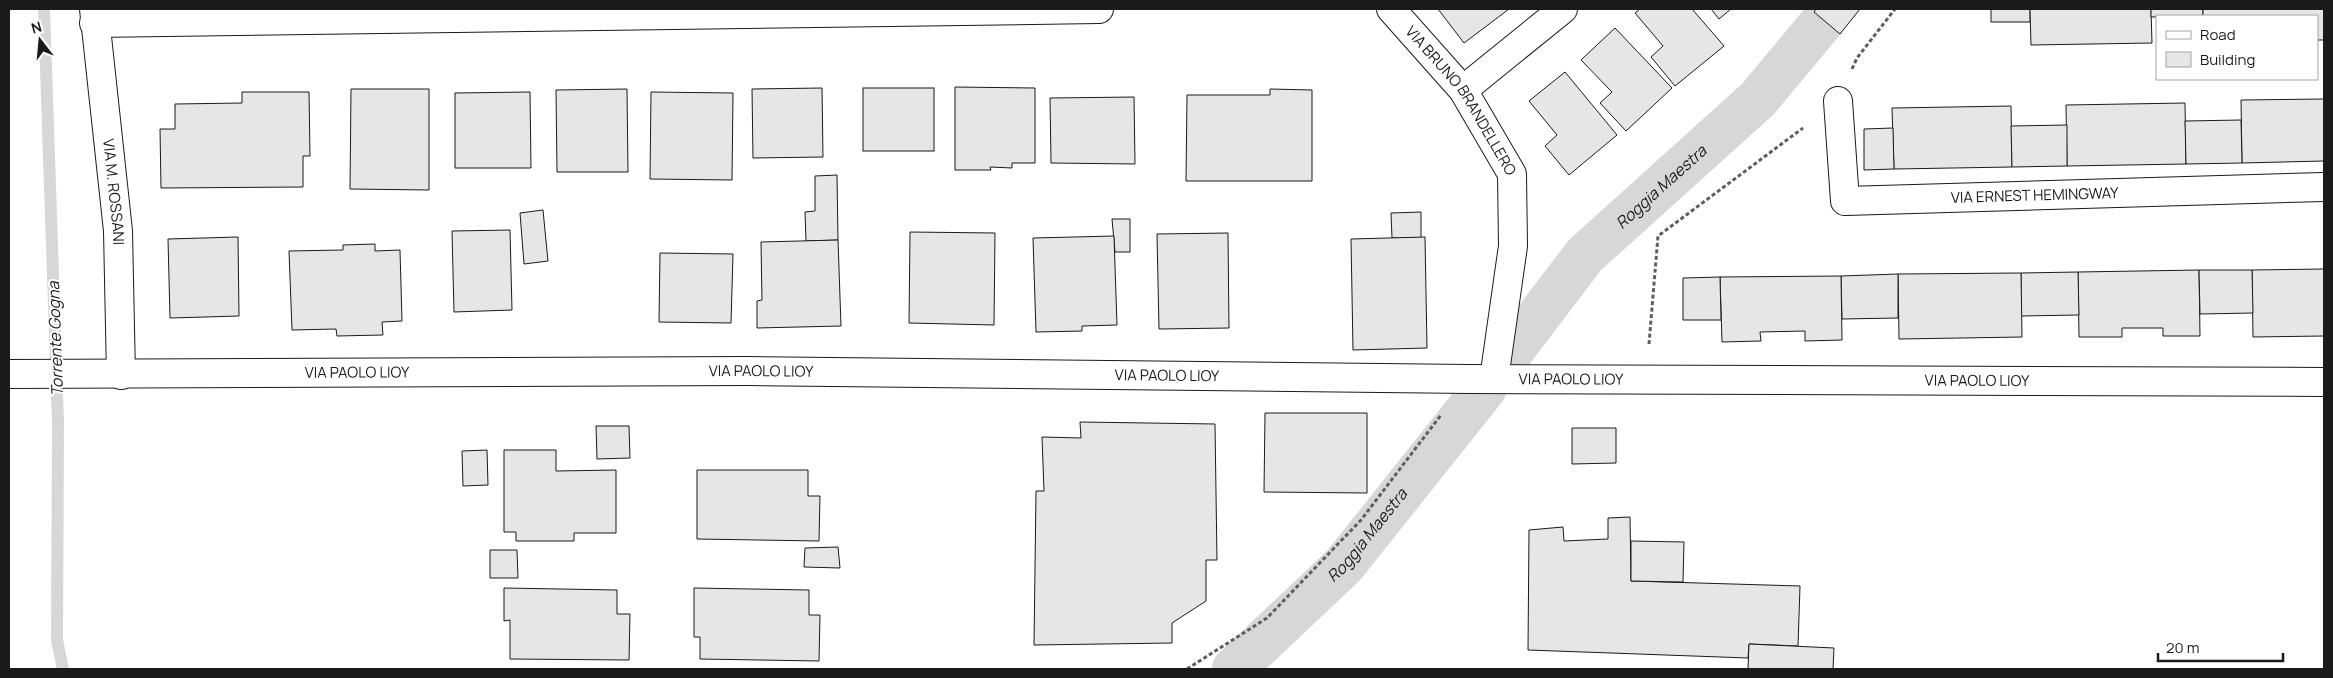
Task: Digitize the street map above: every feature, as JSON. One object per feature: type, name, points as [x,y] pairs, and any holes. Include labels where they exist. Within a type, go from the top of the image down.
[{"type":"street","points":[[94,16],[1099,9]]},
{"type":"street","name":"VIA BRUNO BRANDELLERO","points":[[1391,9],[1463,90],[1512,174],[1513,246],[1481,379]]},
{"type":"street","points":[[1463,90],[1563,9]]},
{"type":"street","name":"VIA M. ROSSANI","points":[[94,16],[118,231],[121,375]]},
{"type":"street","name":"VIA ERNEST HEMINGWAY","points":[[1838,102],[1844,202],[2324,187]]},
{"type":"street","name":"VIA PAOLO LIOY","points":[[18,374],[758,371],[1481,379],[2324,382]]},
{"type":"path","points":[[1663,379],[1649,344],[1658,236],[1838,102],[1857,58],[1895,9]]},
{"type":"path","points":[[1187,669],[1268,618],[1361,520],[1481,379]]},
{"type":"building","points":[[1438,9],[1509,9],[1464,43]]},
{"type":"building","points":[[1640,9],[1692,9],[1724,46],[1675,86],[1651,57],[1663,46],[1635,13]]},
{"type":"building","points":[[1711,9],[1731,9],[1719,19]]},
{"type":"building","points":[[1816,9],[1860,9],[1840,34],[1814,12]]},
{"type":"building","points":[[1991,9],[2030,9],[2030,22],[1991,22]]},
{"type":"building","points":[[2030,9],[2151,9],[2152,43],[2031,45]]},
{"type":"building","points":[[2151,9],[2203,9],[2203,15],[2156,15],[2156,17],[2151,17]]},
{"type":"building","points":[[2203,9],[2324,9],[2324,40],[2318,40],[2318,15],[2203,15]]},
{"type":"building","points":[[1615,28],[1672,88],[1626,131],[1600,103],[1612,92],[1581,60]]},
{"type":"building","points":[[1565,72],[1617,135],[1569,175],[1545,146],[1557,135],[1529,101]]},
{"type":"building","points":[[955,87],[1035,88],[1035,163],[1012,163],[1012,168],[990,167],[991,170],[955,170]]},
{"type":"building","points":[[822,88],[823,157],[753,158],[752,89]]},
{"type":"building","points":[[863,88],[934,88],[934,151],[863,151]]},
{"type":"building","points":[[351,89],[429,89],[429,190],[350,189]]},
{"type":"building","points":[[627,89],[628,172],[557,172],[556,90]]},
{"type":"building","points":[[1270,89],[1312,90],[1312,181],[1186,181],[1187,95],[1270,95]]},
{"type":"building","points":[[242,92],[309,92],[310,156],[303,156],[303,187],[161,188],[160,129],[175,129],[175,104],[242,103]]},
{"type":"building","points":[[530,92],[531,168],[455,168],[455,93]]},
{"type":"building","points":[[651,92],[733,93],[732,180],[650,179]]},
{"type":"building","points":[[1134,97],[1135,164],[1051,163],[1050,98]]},
{"type":"building","points":[[2324,99],[2324,161],[2242,163],[2241,100]]},
{"type":"building","points":[[2185,103],[2186,164],[2067,166],[2066,105]]},
{"type":"building","points":[[2011,106],[2012,167],[1894,169],[1892,108]]},
{"type":"building","points":[[2241,120],[2242,163],[2186,164],[2185,121]]},
{"type":"building","points":[[2067,125],[2067,166],[2012,167],[2011,126]]},
{"type":"building","points":[[1893,128],[1894,169],[1864,170],[1864,129]]},
{"type":"building","points":[[837,175],[838,240],[806,241],[805,212],[815,211],[815,176]]},
{"type":"building","points":[[543,210],[548,261],[524,264],[520,213]]},
{"type":"building","points":[[1421,212],[1421,238],[1392,238],[1391,213]]},
{"type":"building","points":[[1112,219],[1130,219],[1130,252],[1115,252]]},
{"type":"building","points":[[510,230],[512,310],[454,312],[452,231]]},
{"type":"building","points":[[910,232],[995,233],[994,325],[909,323]]},
{"type":"building","points":[[1228,233],[1229,328],[1159,329],[1157,234]]},
{"type":"building","points":[[1114,236],[1117,325],[1082,326],[1082,331],[1036,332],[1033,238]]},
{"type":"building","points":[[238,237],[239,316],[170,318],[168,239]]},
{"type":"building","points":[[1425,237],[1427,348],[1353,350],[1351,239]]},
{"type":"building","points":[[838,240],[841,326],[757,328],[757,301],[762,300],[761,242]]},
{"type":"building","points":[[375,244],[375,251],[400,250],[402,321],[382,322],[383,335],[337,336],[336,329],[292,330],[289,251],[343,250],[343,245]]},
{"type":"building","points":[[660,253],[733,254],[731,323],[659,322]]},
{"type":"building","points":[[2324,269],[2324,336],[2253,337],[2252,270]]},
{"type":"building","points":[[2199,270],[2200,336],[2163,336],[2163,328],[2122,328],[2122,337],[2079,337],[2078,272]]},
{"type":"building","points":[[2199,270],[2252,270],[2253,313],[2200,314]]},
{"type":"building","points":[[2078,272],[2079,315],[2021,316],[2021,273]]},
{"type":"building","points":[[2021,273],[2022,337],[1899,339],[1898,274]]},
{"type":"building","points":[[1898,274],[1898,318],[1842,319],[1841,276]]},
{"type":"building","points":[[1841,276],[1842,340],[1805,341],[1805,331],[1760,332],[1761,341],[1722,342],[1720,277]]},
{"type":"building","points":[[1720,277],[1721,320],[1683,320],[1683,278]]},
{"type":"building","points":[[1265,413],[1367,413],[1367,493],[1264,492]]},
{"type":"building","points":[[1080,422],[1215,424],[1217,560],[1206,560],[1206,601],[1172,623],[1172,643],[1034,645],[1036,491],[1044,491],[1042,437],[1081,438]]},
{"type":"building","points":[[596,426],[629,426],[630,458],[597,459]]},
{"type":"building","points":[[1572,428],[1616,428],[1616,463],[1572,464]]},
{"type":"building","points":[[487,450],[488,485],[463,486],[462,451]]},
{"type":"building","points":[[504,450],[556,450],[556,471],[616,470],[616,533],[574,533],[574,541],[516,541],[516,532],[504,532]]},
{"type":"building","points":[[697,470],[808,470],[808,496],[820,496],[819,541],[697,539]]},
{"type":"building","points":[[1630,517],[1631,581],[1800,586],[1798,646],[1749,644],[1748,658],[1528,650],[1529,530],[1563,527],[1564,541],[1608,539],[1608,518]]},
{"type":"building","points":[[1631,541],[1684,542],[1683,582],[1631,581]]},
{"type":"building","points":[[838,547],[840,568],[804,567],[805,548]]},
{"type":"building","points":[[490,550],[517,550],[518,578],[490,578]]},
{"type":"building","points":[[504,588],[617,590],[617,614],[630,614],[629,660],[510,659],[510,620],[504,621]]},
{"type":"building","points":[[694,588],[809,590],[809,615],[820,615],[819,661],[700,659],[700,637],[694,637]]},
{"type":"building","points":[[1749,644],[1834,648],[1833,669],[1748,669]]},
{"type":"waterway","name":"Torrente Gogna","points":[[44,9],[58,423],[57,640],[63,669]]},
{"type":"waterway","name":"Roggia Maestra","points":[[1505,360],[1585,255],[1758,99],[1823,21]]},
{"type":"waterway","name":"Roggia Maestra","points":[[1234,669],[1344,565],[1485,388]]}]
